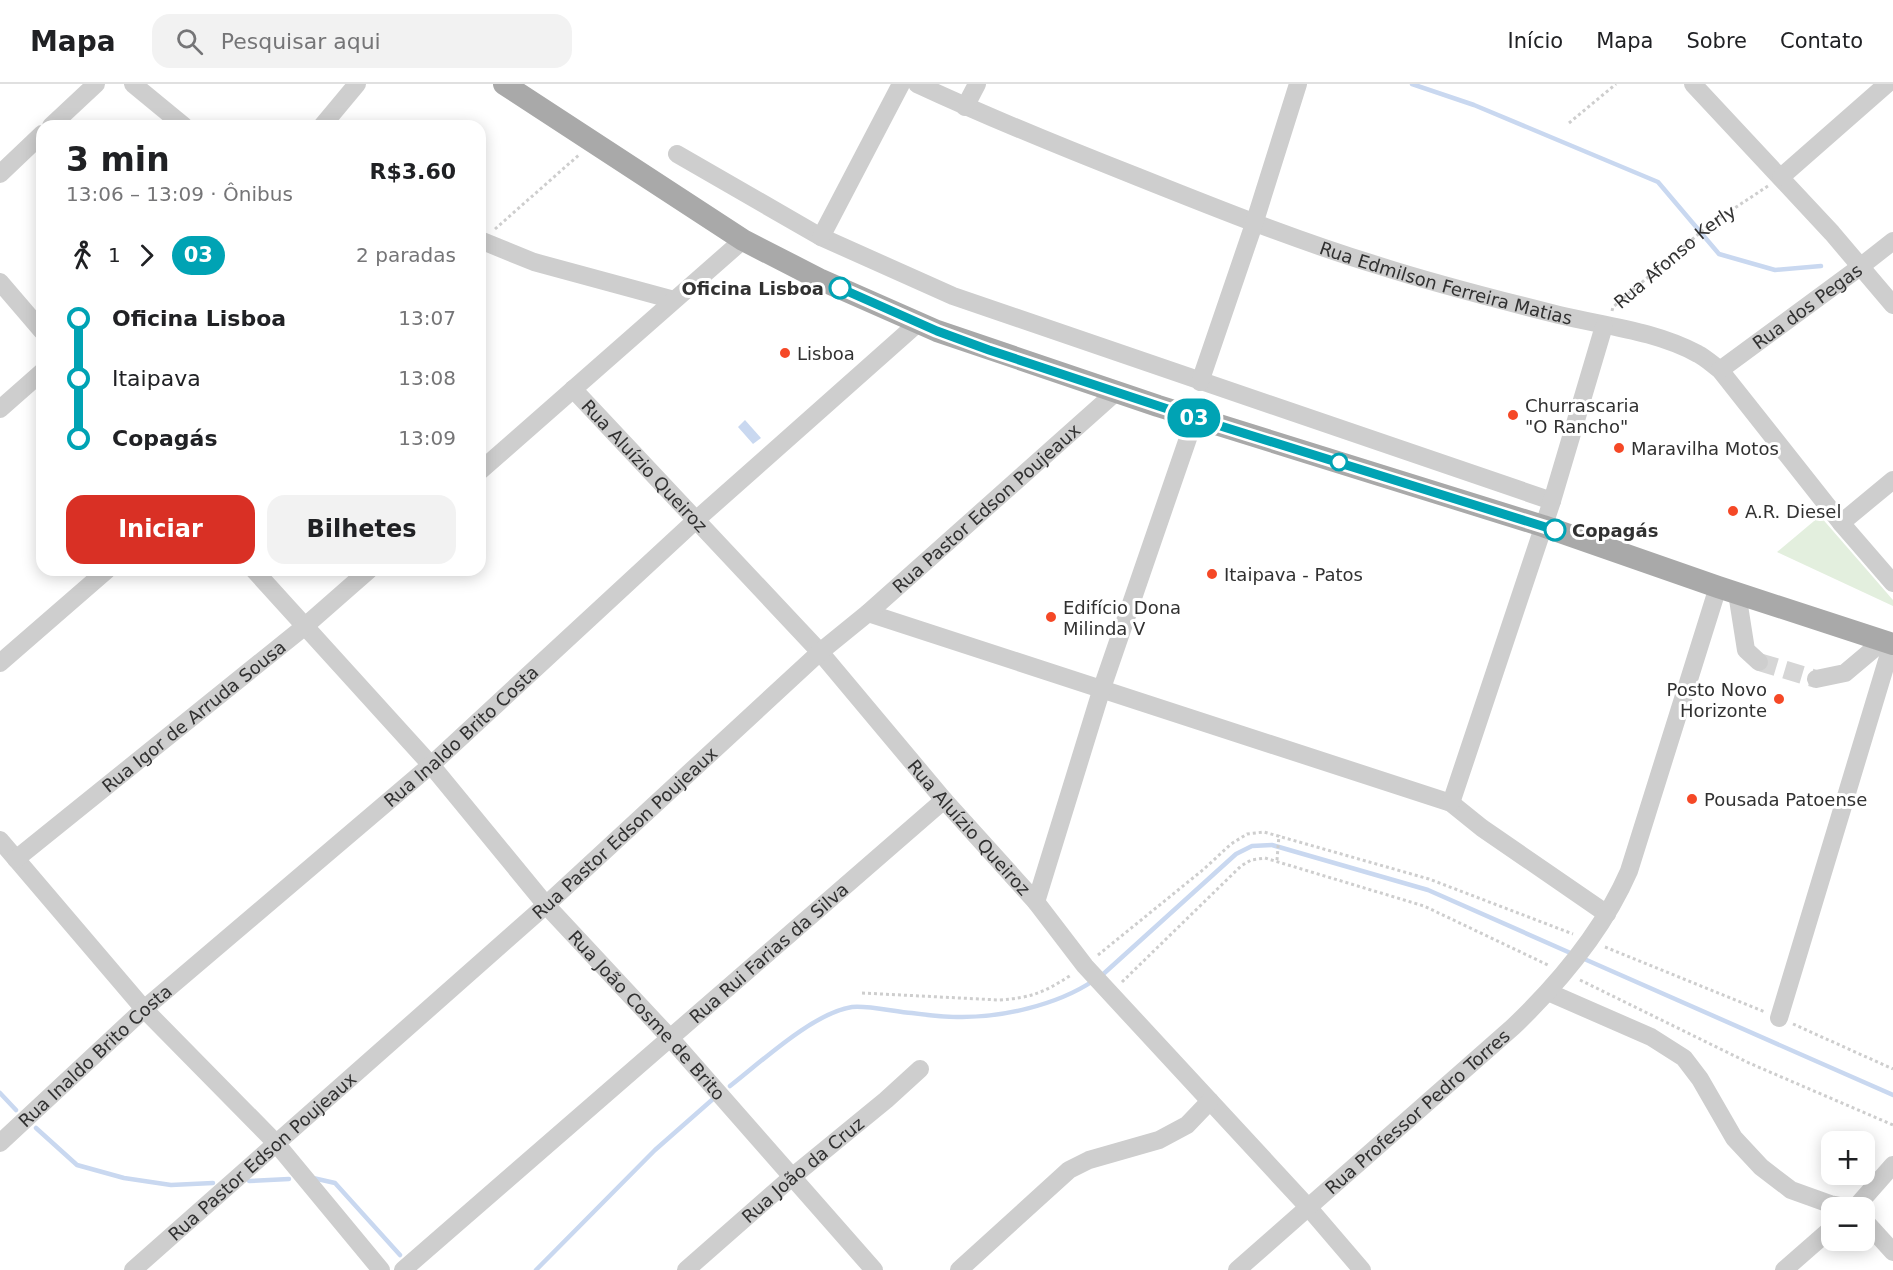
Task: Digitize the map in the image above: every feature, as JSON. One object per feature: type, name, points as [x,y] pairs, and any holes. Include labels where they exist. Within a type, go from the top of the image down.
[{"type":"main road","points":[[504,84],[743,240],[819,279],[918,323],[989,350],[1116,392],[1543,526],[1889,643]]},
{"type":"street","points":[[57,120],[96,84]]},
{"type":"street","points":[[133,84],[177,120]]},
{"type":"street","points":[[327,120],[357,84]]},
{"type":"street","points":[[821,237],[901,84]]},
{"type":"street","name":"Rua Edmilson Ferreira Matias","points":[[917,84],[965,107],[1254,224],[1381,267],[1497,300],[1638,332],[1670,341],[1699,355],[1720,370],[1841,523],[1893,584]]},
{"type":"street","points":[[965,107],[977,84]]},
{"type":"street","points":[[1693,84],[1832,233],[1893,304]]},
{"type":"street","points":[[1781,177],[1887,84]]},
{"type":"street","points":[[1200,382],[1298,86]]},
{"type":"street","points":[[0,174],[36,141]]},
{"type":"street","points":[[677,154],[821,237],[953,296],[1552,501]]},
{"type":"street","points":[[486,466],[743,240]]},
{"type":"street","name":"Rua dos Pegas","points":[[1720,370],[1893,241]]},
{"type":"street","points":[[486,242],[534,262],[674,300]]},
{"type":"street","points":[[0,282],[36,325]]},
{"type":"street","name":"Rua Inaldo Brito Costa","points":[[0,1143],[144,1009],[431,765],[696,520],[918,323]]},
{"type":"street","name":"Rua Afonso Kerly","points":[[1451,803],[1552,501],[1604,326]]},
{"type":"street","points":[[0,409],[36,377]]},
{"type":"street","name":"Rua Aluízio Queiroz","points":[[573,389],[820,652],[944,800],[1036,902],[1085,966],[1308,1207],[1362,1270]]},
{"type":"street","name":"Rua Pastor Edson Poujeaux","points":[[133,1270],[546,904],[820,652],[868,613],[1116,392]]},
{"type":"street","points":[[1036,902],[1102,688],[1195,418]]},
{"type":"street","points":[[1841,523],[1893,480]]},
{"type":"street","points":[[0,663],[100,576]]},
{"type":"street","name":"Rua João Cosme de Brito","points":[[259,576],[431,765],[546,904],[671,1039],[874,1270]]},
{"type":"street","name":"Rua Igor de Arruda Sousa","points":[[16,859],[304,627],[362,576]]},
{"type":"street","points":[[1728,590],[1746,650],[1759,662]]},
{"type":"street","name":"Rua Professor Pedro Torres","points":[[1237,1270],[1513,1027],[1566,972],[1607,914],[1629,871],[1728,590]]},
{"type":"street","points":[[868,613],[1451,803],[1482,828],[1607,914]]},
{"type":"street","points":[[1816,679],[1845,673],[1889,643]]},
{"type":"street","points":[[1779,1018],[1889,643]]},
{"type":"street","name":"Rua Rui Farias da Silva","points":[[403,1270],[944,800]]},
{"type":"street","points":[[0,840],[144,1009],[275,1142],[381,1270]]},
{"type":"street","points":[[1548,992],[1651,1037],[1684,1058],[1700,1078],[1734,1138],[1761,1167],[1791,1190],[1821,1201]]},
{"type":"street","name":"Rua João da Cruz","points":[[686,1270],[920,1069]]},
{"type":"street","points":[[959,1270],[1069,1170],[1089,1160],[1159,1140],[1187,1125],[1210,1101]]},
{"type":"street","points":[[1865,1197],[1893,1165]]},
{"type":"street","points":[[1875,1232],[1893,1252]]},
{"type":"street","points":[[1784,1270],[1821,1238]]},
{"type":"path","points":[[1569,123],[1616,84]]},
{"type":"path","points":[[486,236],[593,143]]},
{"type":"path","name":"Rua Afonso Kerly","points":[[1604,326],[1613,307],[1709,225],[1781,177]]},
{"type":"path","points":[[862,993],[999,1000],[1020,999],[1046,991],[1085,966],[1204,869],[1231,844],[1247,834],[1264,832],[1429,879],[1779,1018],[1893,1069]]},
{"type":"path","points":[[1277,860],[1279,835]]},
{"type":"path","points":[[1110,994],[1241,866],[1251,860],[1265,858],[1277,860],[1424,906],[1566,972],[1749,1063],[1893,1125]]},
{"type":"green space","points":[[1820,516],[1893,600],[1893,606],[1777,552]]},
{"type":"water","points":[[745,420],[761,438],[753,444],[738,427]]},
{"type":"waterway","points":[[1412,84],[1474,105],[1658,182],[1719,254],[1775,270],[1821,266]]},
{"type":"waterway","points":[[1100,977],[1236,854],[1252,846],[1272,845],[1428,890],[1575,955]]},
{"type":"waterway","points":[[1582,958],[1893,1095]]},
{"type":"waterway","points":[[730,1086],[804,1028],[837,1011],[858,1007],[946,1017],[992,1015],[1046,1003],[1093,981]]},
{"type":"waterway","points":[[0,1093],[16,1110]]},
{"type":"waterway","points":[[536,1270],[655,1150],[713,1099]]},
{"type":"waterway","points":[[36,1128],[77,1165],[124,1178],[171,1185],[213,1183]]},
{"type":"waterway","points":[[313,1178],[335,1183],[400,1255]]},
{"type":"waterway","points":[[249,1181],[289,1179]]},
{"type":"tunnel","points":[[1759,662],[1816,679]]},
{"type":"bus line","name":"03","points":[[840,288],[937,331],[989,350],[1195,418],[1555,530]]},
{"type":"place","name":"Oficina Lisboa","points":[[840,288]]},
{"type":"place","name":"Lisboa","points":[[785,353]]},
{"type":"place","name":"Churrascaria \"O Rancho\"","points":[[1513,415]]},
{"type":"place","name":"Maravilha Motos","points":[[1619,448]]},
{"type":"place","name":"A.R. Diesel","points":[[1733,511]]},
{"type":"place","name":"Copagás","points":[[1555,530]]},
{"type":"place","name":"Itaipava - Patos","points":[[1212,574]]},
{"type":"place","name":"Edifício Dona Milinda V","points":[[1051,617]]},
{"type":"place","name":"Posto Novo Horizonte","points":[[1779,699]]},
{"type":"place","name":"Pousada Patoense","points":[[1692,799]]}]
